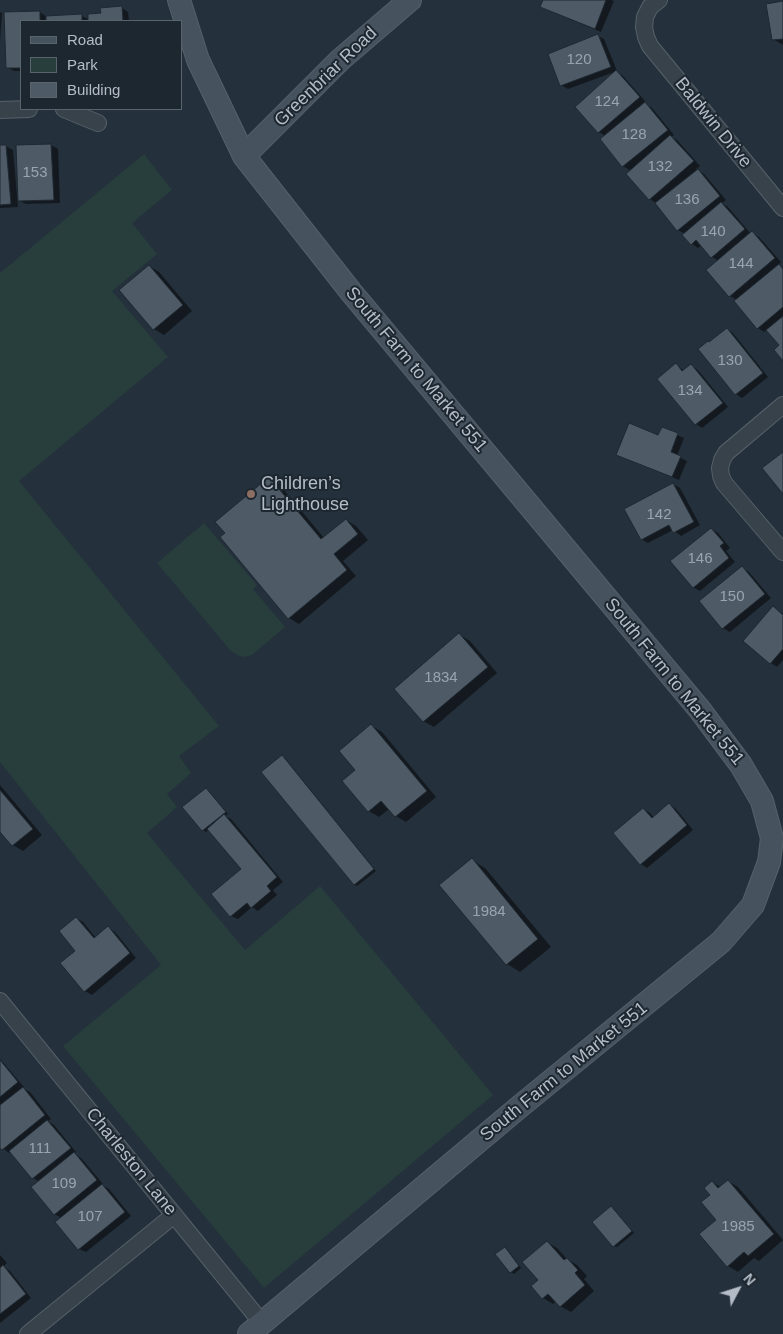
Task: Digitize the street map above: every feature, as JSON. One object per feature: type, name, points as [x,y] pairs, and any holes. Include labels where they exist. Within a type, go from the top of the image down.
[{"type":"main road","name":"South Farm to Market 551","points":[[179,0],[198,60],[244,156],[351,292],[700,710],[741,765],[762,801],[772,838],[769,862],[753,905],[721,942],[511,1114],[256,1328]]},
{"type":"main road","name":"Greenbriar Road","points":[[244,156],[340,60],[410,0]]},
{"type":"street","name":"Baldwin Drive","points":[[659,0],[650,7],[644,27],[650,46],[783,208]]},
{"type":"street","points":[[0,110],[20,109]]},
{"type":"street","points":[[66,110],[98,123]]},
{"type":"street","points":[[783,405],[726,453],[720,468],[724,483],[783,552]]},
{"type":"street","name":"Charleston Lane","points":[[0,1000],[174,1215],[256,1328]]},
{"type":"street","points":[[28,1334],[174,1215]]},
{"type":"green space","points":[[144,154],[172,190],[132,223],[157,254],[112,291],[168,357],[19,481],[219,726],[179,756],[191,773],[167,794],[177,807],[147,833],[245,950],[320,886],[493,1095],[264,1288],[63,1046],[161,965],[0,762],[0,273]]},
{"type":"green space","points":[[204,523],[257,585],[253,589],[285,627],[252,655],[245,657],[237,655],[230,650],[157,563]]},
{"type":"building","points":[[543,0],[606,0],[595,29],[540,7]]},
{"type":"building","points":[[783,1],[783,39],[772,40],[766,4]]},
{"type":"building","points":[[122,6],[123,20],[88,20],[88,14],[101,13],[100,8]]},
{"type":"building","points":[[40,11],[40,20],[20,20],[20,68],[6,68],[4,12]]},
{"type":"building","points":[[82,14],[82,20],[46,20],[46,16]]},
{"type":"building","points":[[598,34],[611,67],[560,86],[548,54]]},
{"type":"building","points":[[616,70],[640,97],[598,133],[575,107]]},
{"type":"building","points":[[645,102],[668,130],[622,167],[600,139]]},
{"type":"building","points":[[670,135],[694,161],[649,200],[626,174]]},
{"type":"building","points":[[51,144],[54,200],[18,201],[16,145]]},
{"type":"building","points":[[0,145],[6,145],[11,204],[0,205]]},
{"type":"building","points":[[698,169],[720,196],[677,231],[655,203]]},
{"type":"building","points":[[721,202],[745,229],[711,258],[696,240],[691,245],[682,235]]},
{"type":"building","points":[[752,231],[775,258],[729,297],[706,270]]},
{"type":"building","points":[[779,264],[783,269],[783,307],[757,329],[734,301]]},
{"type":"building","points":[[149,265],[183,305],[153,330],[119,290]]},
{"type":"building","points":[[783,316],[783,361],[774,350],[779,345],[766,330]]},
{"type":"building","points":[[727,328],[763,373],[735,395],[698,349]]},
{"type":"building","points":[[676,363],[682,371],[691,364],[723,403],[695,425],[657,379]]},
{"type":"building","points":[[629,423],[658,435],[662,427],[678,433],[671,452],[681,456],[672,477],[616,455]]},
{"type":"building","points":[[783,452],[783,494],[762,468]]},
{"type":"building","points":[[269,477],[321,539],[346,519],[358,534],[334,554],[347,570],[288,619],[220,537],[225,533],[215,522]]},
{"type":"building","points":[[673,483],[694,522],[673,533],[669,525],[641,540],[624,509]]},
{"type":"building","points":[[711,528],[724,543],[720,546],[729,558],[693,588],[670,561]]},
{"type":"building","points":[[742,566],[765,594],[722,629],[699,601]]},
{"type":"building","points":[[773,606],[783,615],[783,649],[770,664],[743,641]]},
{"type":"building","points":[[459,633],[488,667],[423,722],[394,689]]},
{"type":"building","points":[[371,724],[427,791],[395,817],[381,801],[368,812],[342,781],[355,770],[339,751]]},
{"type":"building","points":[[282,755],[374,869],[354,885],[261,772]]},
{"type":"building","points":[[206,788],[226,812],[202,831],[182,807]]},
{"type":"building","points":[[0,790],[33,829],[12,846],[0,832]]},
{"type":"building","points":[[669,803],[687,825],[640,865],[613,833],[643,808],[652,818]]},
{"type":"building","points":[[224,814],[277,877],[267,886],[271,891],[251,908],[247,903],[230,917],[211,894],[241,869],[207,829]]},
{"type":"building","points":[[472,858],[538,939],[506,965],[439,885]]},
{"type":"building","points":[[76,917],[94,938],[108,926],[130,953],[84,992],[60,963],[75,951],[59,931]]},
{"type":"building","points":[[0,1060],[18,1082],[0,1097]]},
{"type":"building","points":[[23,1087],[45,1115],[2,1150],[0,1148],[0,1105]]},
{"type":"building","points":[[47,1120],[71,1148],[32,1179],[9,1151]]},
{"type":"building","points":[[74,1152],[97,1180],[54,1215],[31,1187]]},
{"type":"building","points":[[728,1180],[774,1234],[748,1256],[744,1252],[727,1267],[699,1234],[716,1220],[701,1202],[710,1195],[704,1188],[712,1181],[718,1188]]},
{"type":"building","points":[[102,1184],[125,1212],[78,1250],[55,1222]]},
{"type":"building","points":[[611,1206],[632,1231],[613,1247],[592,1222]]},
{"type":"building","points":[[547,1241],[564,1260],[567,1258],[578,1270],[575,1273],[585,1285],[560,1307],[548,1294],[542,1299],[531,1286],[538,1280],[522,1262]]},
{"type":"building","points":[[505,1247],[519,1266],[510,1273],[495,1254]]},
{"type":"building","points":[[3,1265],[26,1294],[0,1314],[0,1268]]},
{"type":"place","name":"Children’s Lighthouse","points":[[251,494]]}]
